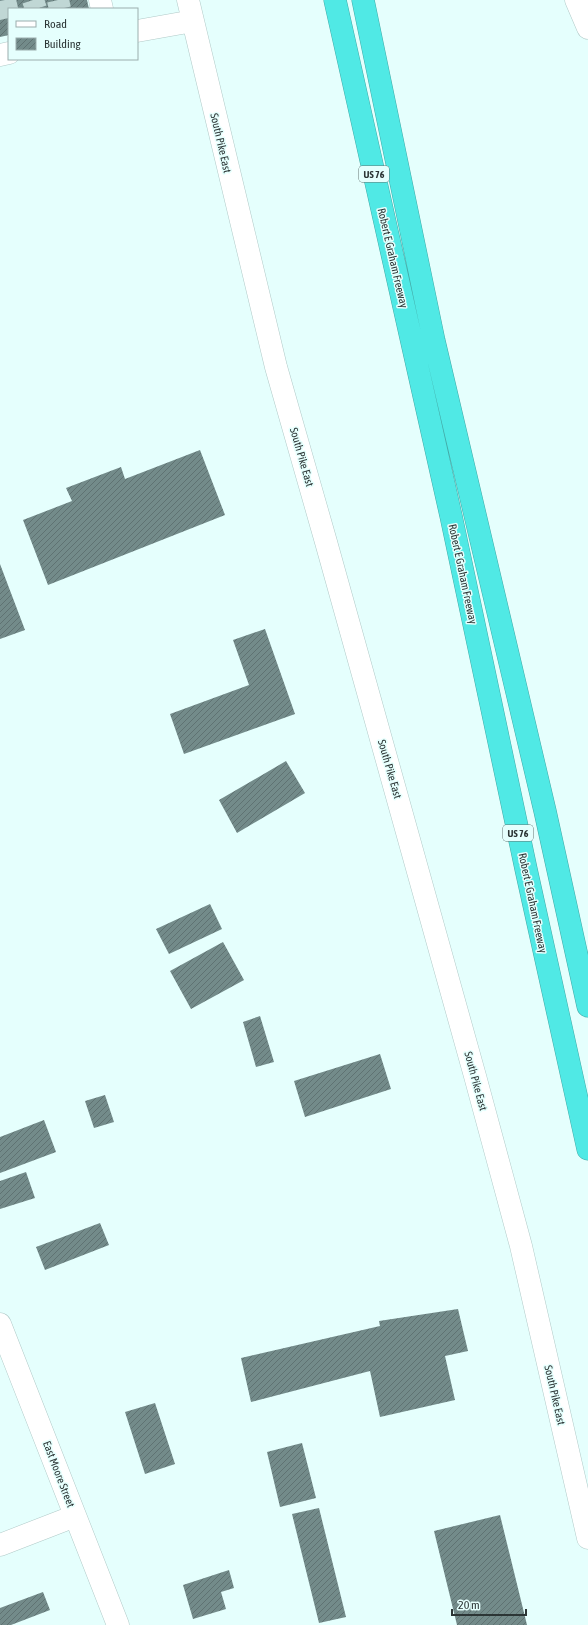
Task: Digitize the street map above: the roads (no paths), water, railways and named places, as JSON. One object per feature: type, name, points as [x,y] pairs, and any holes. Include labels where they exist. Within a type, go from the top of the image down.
[{"type":"highway","name":"Robert E Graham Freeway","points":[[335,0],[451,516],[526,869],[588,1149]]},
{"type":"highway","name":"Robert E Graham Freeway","points":[[363,0],[434,341],[545,811],[588,1006]]},
{"type":"street","name":"South Pike East","points":[[188,0],[276,367],[335,572],[521,1246],[588,1538]]},
{"type":"street","points":[[576,0],[588,28]]},
{"type":"street","points":[[138,31],[193,21]]},
{"type":"street","name":"East Moore Street","points":[[0,1324],[118,1625]]},
{"type":"street","points":[[0,1545],[75,1516]]},
{"type":"tunnel","points":[[5,0],[8,14]]},
{"type":"tunnel","points":[[33,0],[36,8]]},
{"type":"tunnel","points":[[58,0],[60,8]]}]
